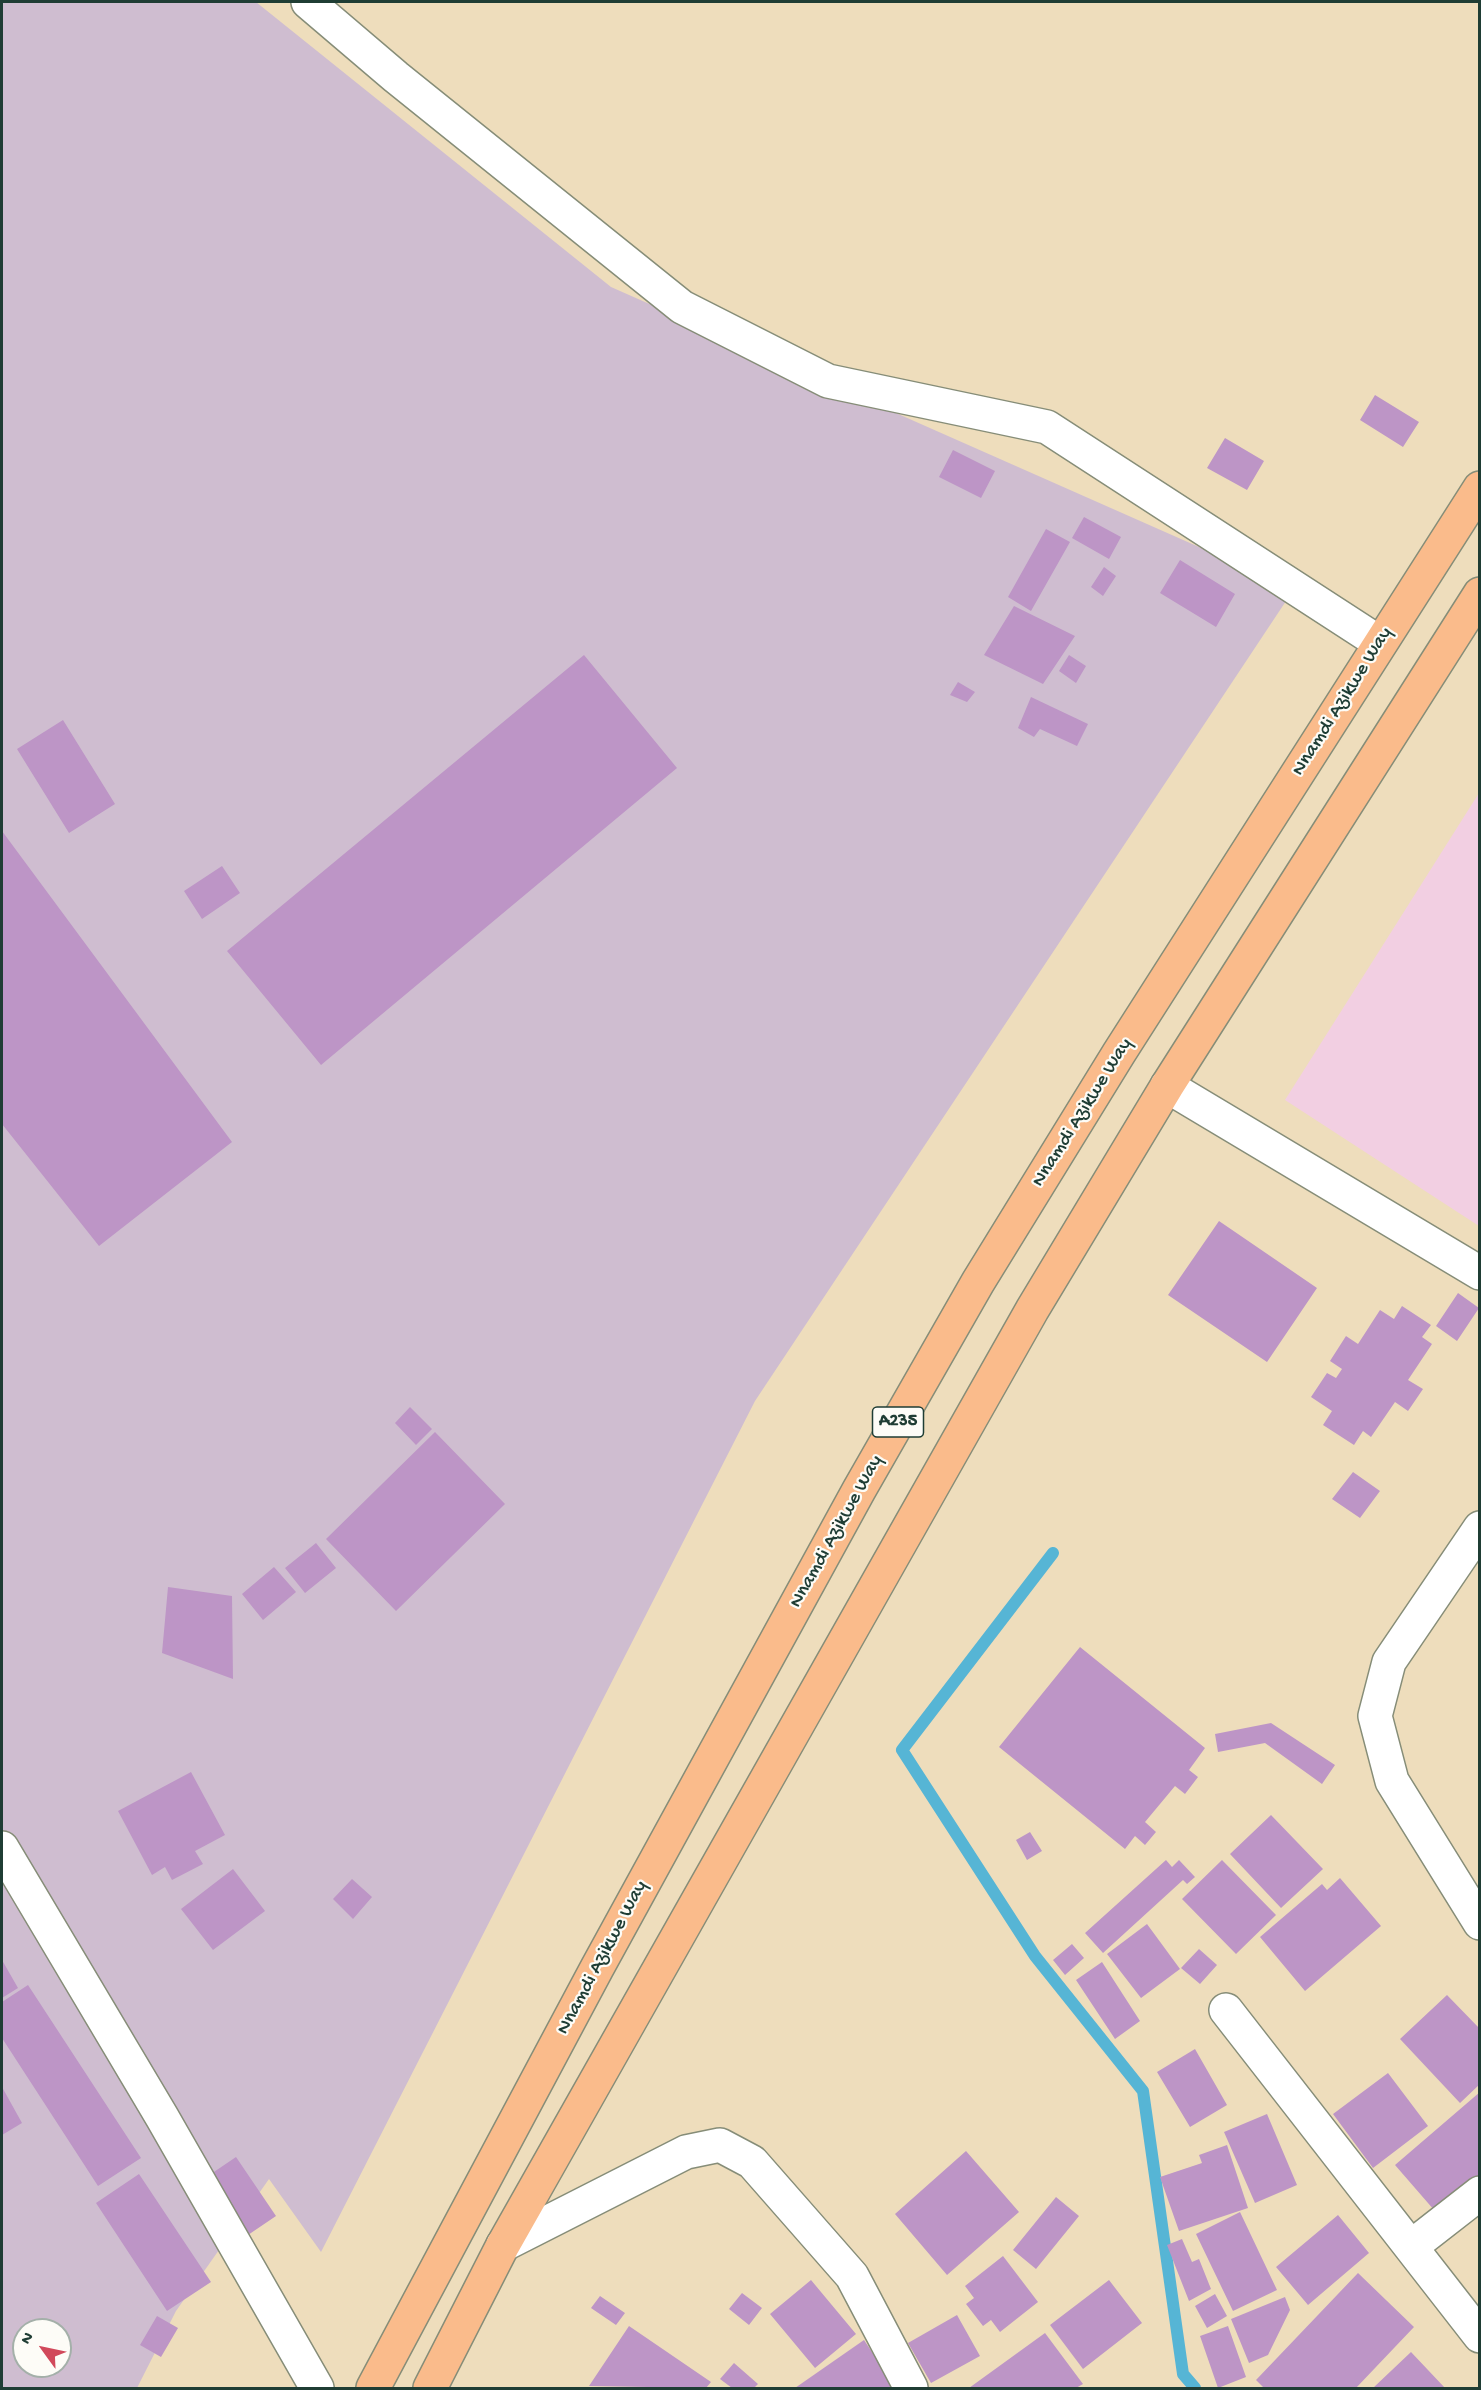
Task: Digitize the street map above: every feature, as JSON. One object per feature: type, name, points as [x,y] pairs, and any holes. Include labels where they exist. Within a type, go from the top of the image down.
[{"type":"highway","name":"Nnamdi Azikwe Way","points":[[373,2388],[670,1833],[853,1501],[978,1282],[1119,1053],[1479,488]]},
{"type":"highway","points":[[430,2388],[503,2245],[1020,1331],[1167,1086],[1479,594]]},
{"type":"street","points":[[308,2],[396,77],[682,306],[828,381],[1047,427],[1380,643]]},
{"type":"street","points":[[1167,1086],[1479,1273]]},
{"type":"street","points":[[1479,1528],[1389,1662],[1375,1716],[1392,1781],[1479,1923]]},
{"type":"street","points":[[2,1848],[162,2117],[317,2388]]},
{"type":"street","points":[[1226,2010],[1412,2246],[1479,2336]]},
{"type":"street","points":[[503,2245],[686,2152],[720,2145],[752,2162],[852,2276],[911,2388]]},
{"type":"street","points":[[1412,2246],[1479,2193]]},
{"type":"shaded area","points":[[2,2],[256,2],[611,287],[1294,589],[755,1401],[321,2252],[269,2179],[176,2311],[137,2388],[2,2388]]},
{"type":"shaded area","points":[[1479,793],[1479,1226],[1285,1100]]},
{"type":"building","points":[[1375,395],[1419,422],[1403,447],[1360,420]]},
{"type":"building","points":[[1225,438],[1264,461],[1247,490],[1207,468]]},
{"type":"building","points":[[953,450],[995,471],[981,498],[939,477]]},
{"type":"building","points":[[1084,517],[1121,537],[1109,559],[1072,538]]},
{"type":"building","points":[[1046,529],[1070,542],[1031,611],[1008,597]]},
{"type":"building","points":[[1180,560],[1235,594],[1216,627],[1160,593]]},
{"type":"building","points":[[1104,567],[1116,576],[1103,596],[1091,587]]},
{"type":"building","points":[[1014,606],[1075,636],[1043,684],[984,655]]},
{"type":"building","points":[[584,655],[677,768],[321,1065],[227,951]]},
{"type":"building","points":[[1069,655],[1086,666],[1076,683],[1059,671]]},
{"type":"building","points":[[958,682],[975,692],[967,702],[950,695]]},
{"type":"building","points":[[1031,697],[1088,724],[1077,746],[1040,729],[1034,737],[1018,728]]},
{"type":"building","points":[[63,720],[115,804],[69,833],[17,749]]},
{"type":"building","points":[[2,831],[232,1142],[99,1246],[2,1124]]},
{"type":"building","points":[[222,866],[240,893],[202,919],[184,891]]},
{"type":"building","points":[[1219,1221],[1317,1288],[1267,1362],[1168,1295]]},
{"type":"building","points":[[1458,1293],[1479,1308],[1457,1341],[1436,1326]]},
{"type":"building","points":[[1402,1306],[1431,1325],[1422,1337],[1432,1344],[1408,1380],[1423,1389],[1408,1411],[1395,1402],[1371,1437],[1363,1431],[1354,1445],[1323,1425],[1332,1411],[1311,1397],[1327,1373],[1336,1378],[1342,1369],[1330,1361],[1346,1336],[1358,1344],[1380,1310],[1394,1319]]},
{"type":"building","points":[[410,1407],[432,1429],[416,1445],[395,1423]]},
{"type":"building","points":[[435,1432],[505,1504],[396,1611],[326,1539]]},
{"type":"building","points":[[1353,1472],[1380,1491],[1360,1518],[1332,1499]]},
{"type":"building","points":[[316,1543],[336,1568],[305,1593],[285,1568]]},
{"type":"building","points":[[274,1567],[296,1592],[263,1620],[242,1594]]},
{"type":"building","points":[[168,1587],[232,1596],[233,1679],[162,1653]]},
{"type":"building","points":[[1080,1647],[1205,1748],[1189,1770],[1198,1777],[1185,1794],[1175,1786],[1145,1822],[1156,1832],[1145,1845],[1135,1836],[1125,1849],[999,1747]]},
{"type":"building","points":[[1271,1723],[1335,1765],[1322,1784],[1265,1743],[1218,1752],[1215,1734]]},
{"type":"building","points":[[191,1772],[225,1835],[195,1851],[203,1864],[172,1880],[165,1867],[152,1875],[118,1811]]},
{"type":"building","points":[[1271,1815],[1323,1869],[1281,1908],[1230,1854]]},
{"type":"building","points":[[1030,1832],[1042,1851],[1027,1860],[1016,1840]]},
{"type":"building","points":[[1166,1860],[1172,1867],[1179,1860],[1195,1877],[1187,1884],[1183,1880],[1103,1953],[1085,1933]]},
{"type":"building","points":[[1222,1860],[1276,1915],[1236,1954],[1182,1899]]},
{"type":"building","points":[[233,1869],[265,1911],[213,1950],[181,1909]]},
{"type":"building","points":[[1340,1878],[1381,1926],[1305,1991],[1260,1937],[1322,1884],[1327,1890]]},
{"type":"building","points":[[352,1879],[372,1897],[353,1919],[333,1899]]},
{"type":"building","points":[[1147,1924],[1180,1969],[1141,1998],[1107,1954]]},
{"type":"building","points":[[1072,1944],[1084,1958],[1065,1975],[1053,1960]]},
{"type":"building","points":[[1199,1949],[1217,1965],[1200,1984],[1181,1968]]},
{"type":"building","points":[[2,1960],[18,1988],[2,1998]]},
{"type":"building","points":[[1102,1962],[1140,2021],[1115,2039],[1076,1980]]},
{"type":"building","points":[[28,1985],[141,2158],[98,2186],[2,2038],[2,2002]]},
{"type":"building","points":[[1447,1995],[1480,2029],[1480,2084],[1460,2103],[1400,2039]]},
{"type":"building","points":[[1195,2049],[1227,2105],[1190,2127],[1157,2072]]},
{"type":"building","points":[[1388,2073],[1428,2126],[1373,2168],[1333,2114]]},
{"type":"building","points":[[2,2087],[22,2123],[2,2135]]},
{"type":"building","points":[[1480,2092],[1480,2185],[1441,2218],[1395,2165]]},
{"type":"building","points":[[1267,2114],[1297,2185],[1255,2203],[1224,2132]]},
{"type":"building","points":[[1227,2145],[1248,2208],[1179,2231],[1160,2177],[1202,2163],[1199,2155]]},
{"type":"building","points":[[966,2151],[1019,2212],[947,2275],[895,2214]]},
{"type":"building","points":[[236,2157],[276,2216],[248,2235],[208,2176]]},
{"type":"building","points":[[139,2174],[211,2282],[167,2311],[96,2203]]},
{"type":"building","points":[[1056,2197],[1079,2216],[1036,2269],[1013,2250]]},
{"type":"building","points":[[1240,2212],[1277,2290],[1233,2311],[1196,2234]]},
{"type":"building","points":[[1338,2215],[1369,2253],[1308,2305],[1276,2267]]},
{"type":"building","points":[[1182,2239],[1192,2262],[1199,2259],[1211,2289],[1189,2301],[1167,2245]]},
{"type":"building","points":[[1003,2256],[1038,2302],[1000,2332],[991,2320],[983,2326],[966,2304],[974,2298],[965,2286]]},
{"type":"building","points":[[1358,2273],[1414,2327],[1356,2388],[1264,2388],[1256,2380]]},
{"type":"building","points":[[811,2280],[856,2334],[815,2368],[770,2314]]},
{"type":"building","points":[[1109,2280],[1142,2323],[1083,2369],[1050,2325]]},
{"type":"building","points":[[742,2293],[762,2308],[749,2325],[729,2309]]},
{"type":"building","points":[[1215,2294],[1227,2316],[1207,2328],[1195,2306]]},
{"type":"building","points":[[600,2296],[625,2313],[616,2325],[591,2308]]},
{"type":"building","points":[[1285,2297],[1290,2310],[1268,2355],[1249,2363],[1231,2319]]},
{"type":"building","points":[[957,2315],[980,2356],[931,2383],[908,2343]]},
{"type":"building","points":[[157,2316],[178,2328],[161,2357],[140,2345]]},
{"type":"building","points":[[629,2326],[711,2382],[706,2388],[589,2386]]},
{"type":"building","points":[[1228,2326],[1246,2377],[1218,2388],[1200,2336]]},
{"type":"building","points":[[1045,2333],[1083,2384],[1076,2388],[969,2388]]},
{"type":"building","points":[[864,2340],[896,2388],[795,2388]]},
{"type":"building","points":[[1411,2352],[1445,2388],[1373,2388]]},
{"type":"building","points":[[734,2363],[758,2384],[754,2388],[732,2388],[720,2379]]},
{"type":"waterway","points":[[1053,1553],[902,1750],[1035,1956],[1143,2091],[1183,2374],[1195,2388]]}]
